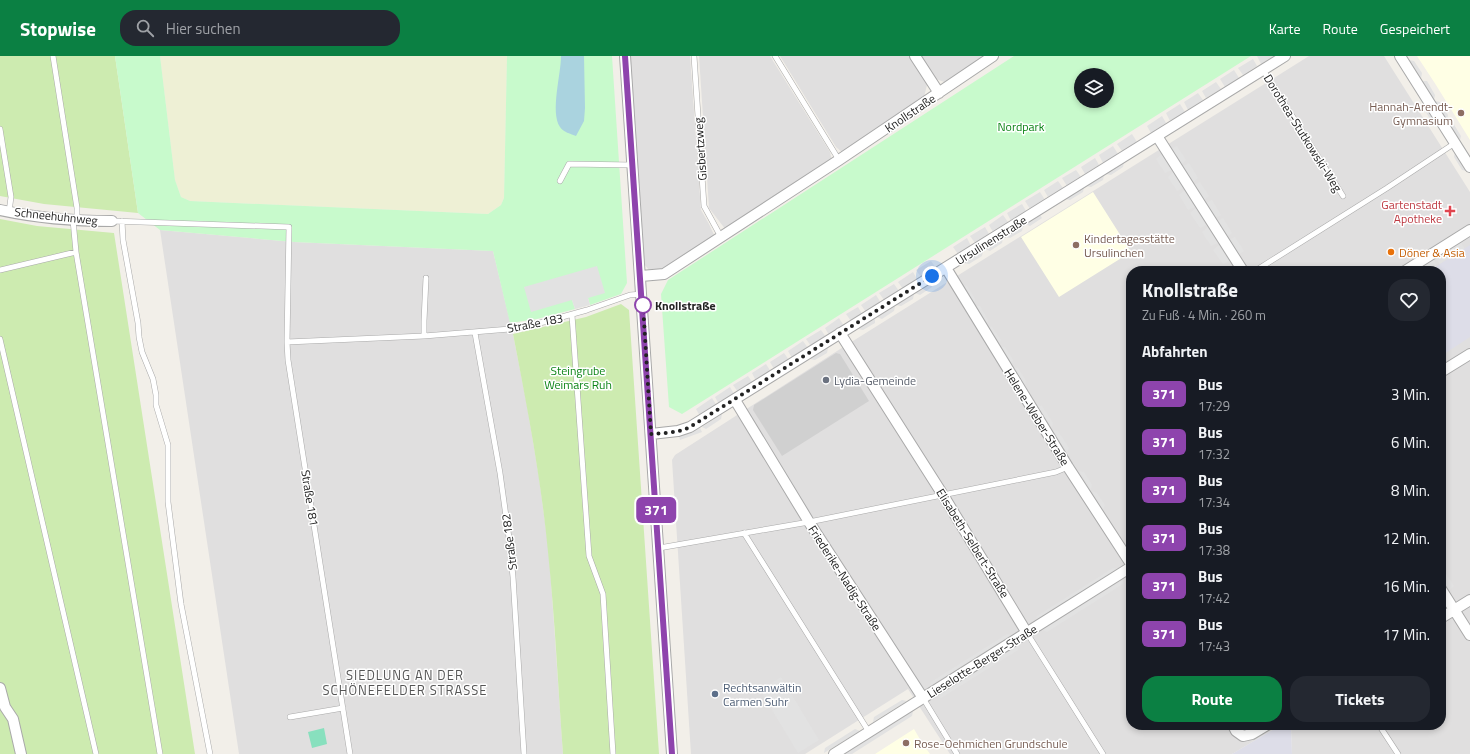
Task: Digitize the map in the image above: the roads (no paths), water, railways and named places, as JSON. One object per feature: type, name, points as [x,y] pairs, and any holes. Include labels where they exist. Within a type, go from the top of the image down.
[{"type":"street","points":[[625,56],[672,754]]},
{"type":"street","points":[[915,56],[939,94]]},
{"type":"street","name":"Knollstraße","points":[[640,276],[664,274],[939,94],[993,56]]},
{"type":"street","name":"Ursulinenstraße","points":[[651,434],[678,432],[686,429],[735,400],[1285,56]]},
{"type":"street","points":[[1400,56],[1470,166]]},
{"type":"street","points":[[1157,136],[1240,266]]},
{"type":"street","name":"Schneehuhnweg","points":[[5,211],[75,220],[117,221]]},
{"type":"street","points":[[1413,266],[1470,230]]},
{"type":"street","name":"Helene-Weber-Straße","points":[[946,268],[1068,467],[1126,556]]},
{"type":"street","name":"Elisabeth-Selbert-Straße","points":[[840,333],[943,495],[1027,632]]},
{"type":"street","points":[[1446,369],[1470,354]]},
{"type":"street","name":"Friederike-Nadig-Straße","points":[[735,400],[809,522],[923,698]]},
{"type":"street","name":"Lieselotte-Berger-Straße","points":[[834,754],[1126,570]]},
{"type":"street","points":[[1446,597],[1470,635]]},
{"type":"street","points":[[1446,615],[1470,600]]},
{"type":"street","points":[[0,688],[5,707],[13,719],[21,754]]},
{"type":"street","points":[[1236,730],[1243,736],[1252,734],[1259,730]]},
{"type":"lane","points":[[53,56],[77,208],[75,220],[76,252],[160,754]]},
{"type":"lane","name":"Gisbertzweg","points":[[694,56],[704,206],[721,237]]},
{"type":"lane","points":[[775,56],[839,160]]},
{"type":"lane","name":"Dorothea-Stutkowski-Weg","points":[[1263,70],[1343,196]]},
{"type":"lane","points":[[0,129],[11,198],[5,211]]},
{"type":"lane","points":[[1263,266],[1387,188],[1455,143]]},
{"type":"lane","points":[[560,181],[569,164],[633,165]]},
{"type":"lane","points":[[117,221],[123,240],[142,352],[153,379],[156,405],[168,445],[168,502],[181,604],[210,754]]},
{"type":"lane","name":"Straße 181","points":[[117,221],[289,226],[288,360],[350,754]]},
{"type":"lane","points":[[0,270],[76,252]]},
{"type":"lane","points":[[424,336],[426,278]]},
{"type":"lane","name":"Straße 183","points":[[287,342],[424,336],[510,329],[572,315],[630,295],[642,294]]},
{"type":"lane","points":[[572,315],[589,556],[603,594],[612,754]]},
{"type":"lane","name":"Straße 182","points":[[475,333],[498,459],[509,538],[513,577],[524,754]]},
{"type":"lane","points":[[0,339],[96,754]]},
{"type":"lane","points":[[659,548],[809,522],[1056,472],[1068,467]]},
{"type":"lane","points":[[744,533],[869,732]]},
{"type":"lane","name":"Elisabeth-Selbert-Straße","points":[[1027,632],[1103,754]]},
{"type":"lane","name":"Friederike-Nadig-Straße","points":[[923,698],[957,754]]},
{"type":"lane","points":[[290,717],[343,708]]},
{"type":"lane","points":[[1383,730],[1398,754]]},
{"type":"water","points":[[561,56],[584,56],[584,121],[576,136],[563,130],[557,120],[556,103]]},
{"type":"place","name":"Hannah-Arendt- Gymnasium","points":[[1461,113]]},
{"type":"place","name":"Gartenstadt Apotheke","points":[[1450,211]]},
{"type":"place","name":"Kindertagesstätte Ursulinchen","points":[[1076,245]]},
{"type":"place","name":"Döner & Asia","points":[[1391,252]]},
{"type":"place","name":"Knollstraße","points":[[643,305]]},
{"type":"place","name":"Lydia-Gemeinde","points":[[826,380]]},
{"type":"place","name":"Rechtsanwältin Carmen Suhr","points":[[715,694]]},
{"type":"place","name":"Rose-Oehmichen Grundschule","points":[[906,743]]},
{"type":"district","name":"SIEDLUNG AN DER SCHÖNEFELDER STRASSE","points":[[405,682]]},
{"type":"park label","name":"Nordpark","points":[[1021,126]]},
{"type":"park label","name":"Steingrube Weimars Ruh","points":[[578,377]]}]
